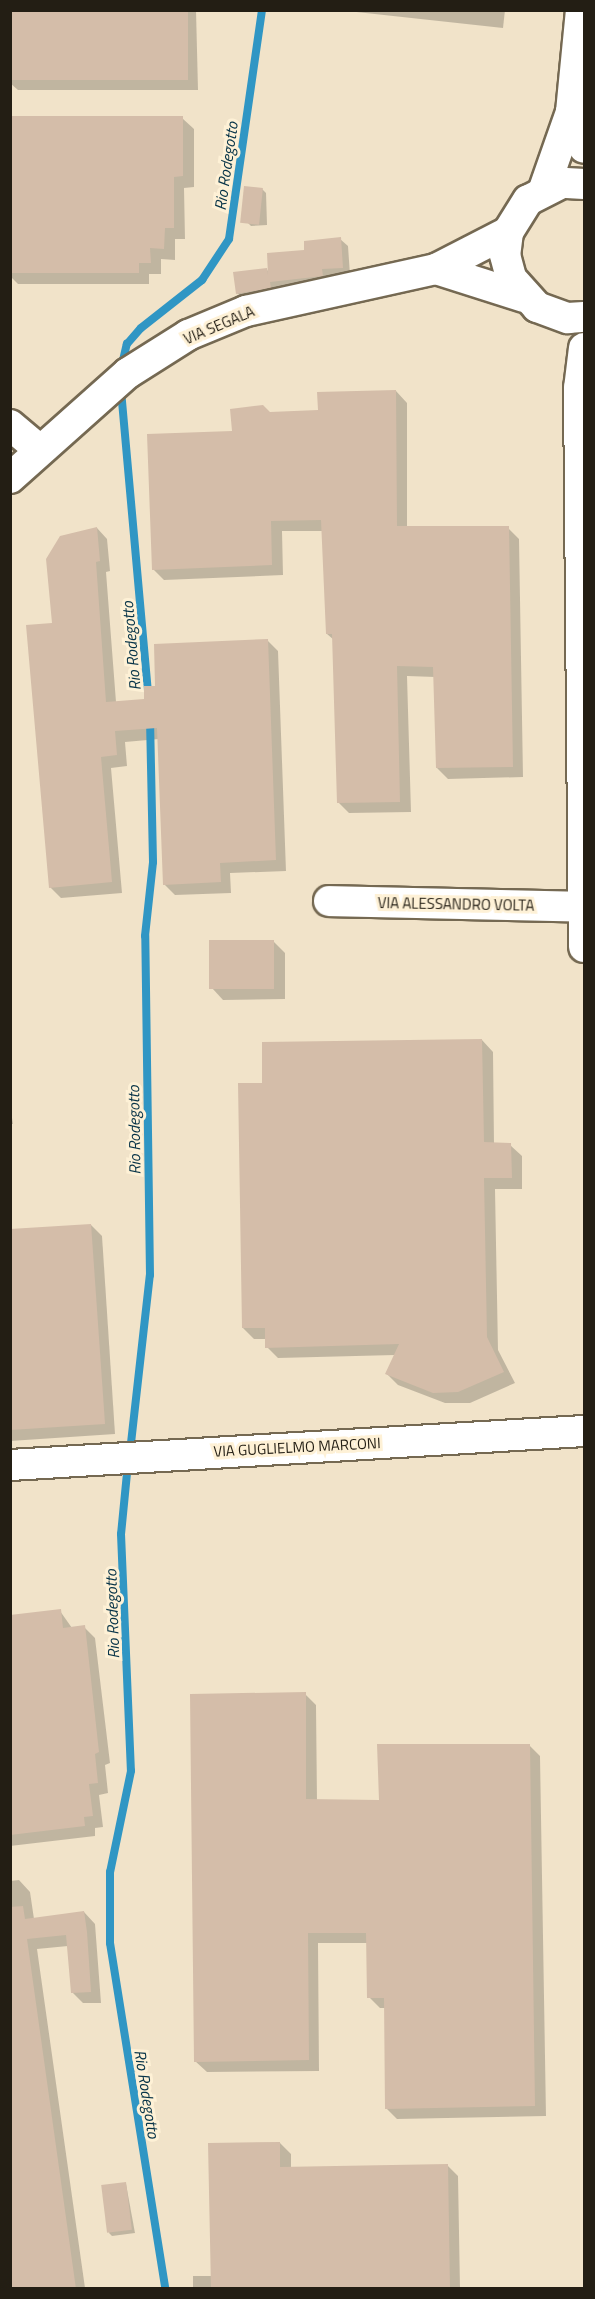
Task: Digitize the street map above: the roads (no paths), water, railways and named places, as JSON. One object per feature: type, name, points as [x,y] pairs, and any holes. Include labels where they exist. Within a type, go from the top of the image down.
[{"type":"street","points":[[544,189],[571,112],[581,10]]},
{"type":"street","points":[[571,112],[585,148]]},
{"type":"street","points":[[524,297],[511,278],[505,255],[508,232],[515,215],[544,189],[562,183],[585,184]]},
{"type":"street","name":"VIA SEGALA","points":[[10,478],[39,449],[128,373],[188,335],[246,311],[436,269],[508,232]]},
{"type":"street","points":[[436,269],[524,297],[551,314],[585,317]]},
{"type":"street","points":[[551,314],[579,387]]},
{"type":"street","points":[[585,348],[579,387],[585,947]]},
{"type":"street","points":[[10,425],[39,449]]},
{"type":"street","name":"VIA ALESSANDRO VOLTA","points":[[329,901],[584,907]]},
{"type":"street","name":"VIA GUGLIELMO MARCONI","points":[[10,1465],[585,1431]]},
{"type":"waterway","name":"Rio Rodegotto","points":[[121,369],[127,344],[141,328],[202,280],[229,239],[262,10]]},
{"type":"waterway","name":"Rio Rodegotto","points":[[121,390],[148,695]]},
{"type":"waterway","name":"Rio Rodegotto","points":[[130,1452],[150,1275],[145,936],[153,862],[150,718]]},
{"type":"waterway","name":"Rio Rodegotto","points":[[128,1463],[121,1534],[131,1771],[110,1872],[110,1943],[165,2288]]}]
